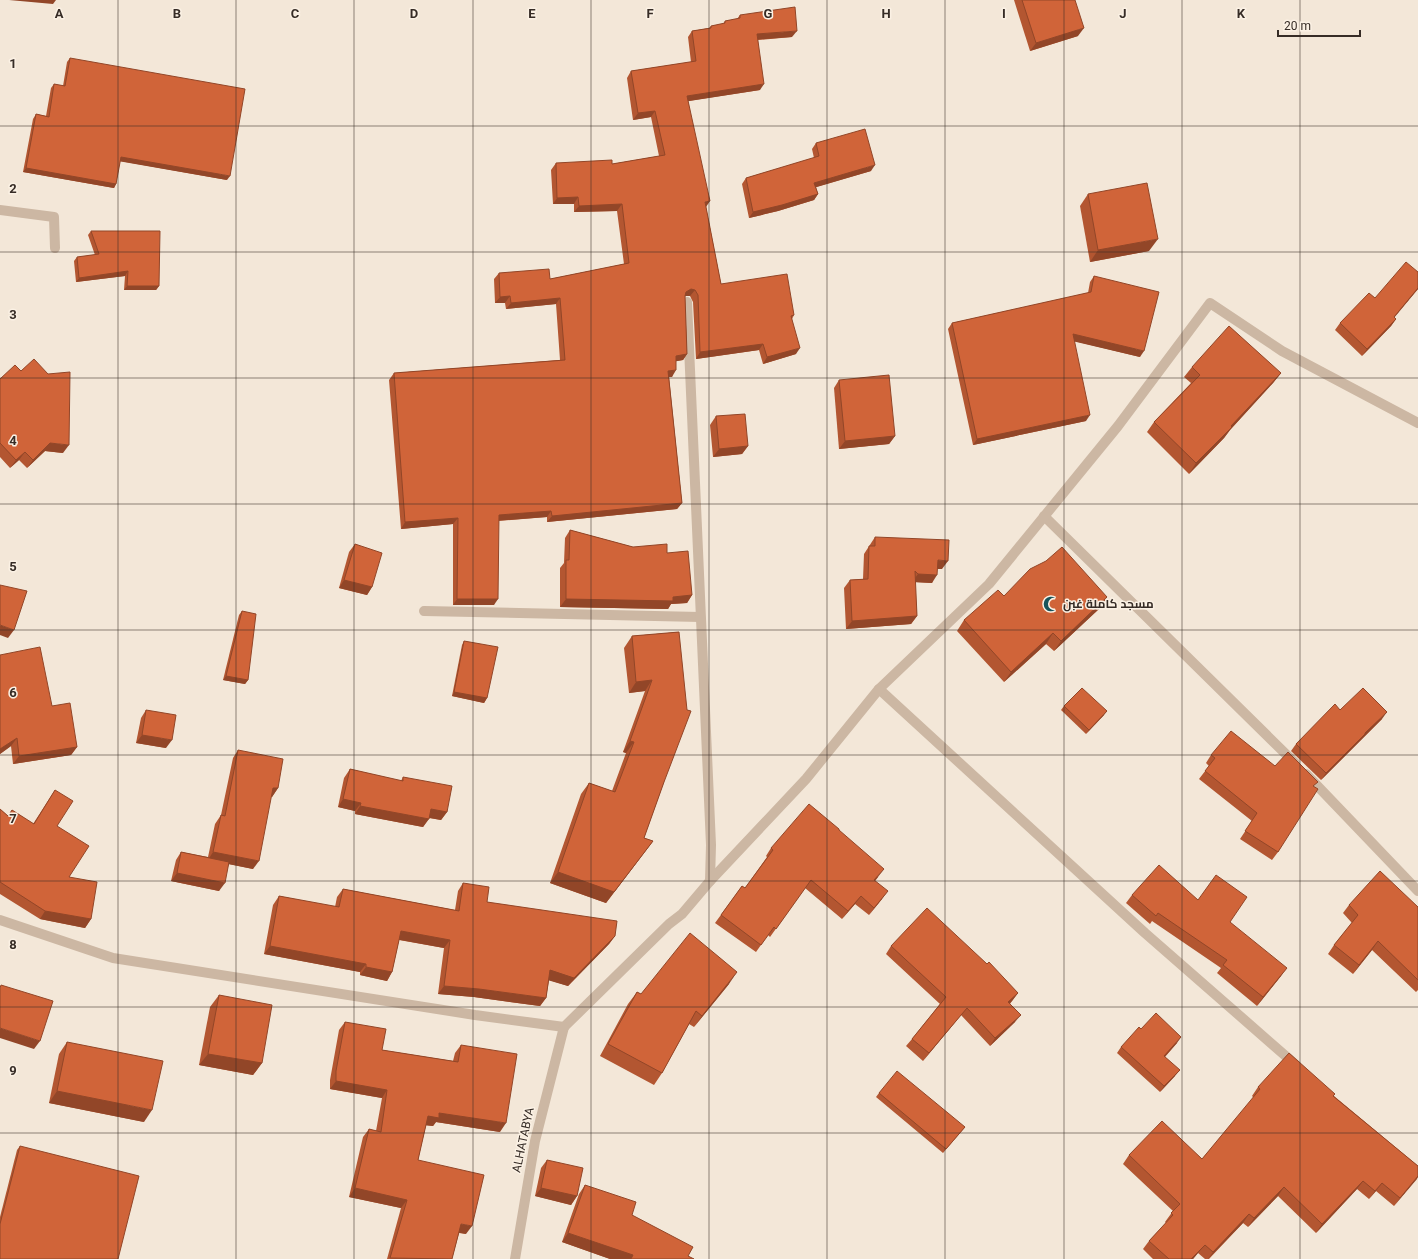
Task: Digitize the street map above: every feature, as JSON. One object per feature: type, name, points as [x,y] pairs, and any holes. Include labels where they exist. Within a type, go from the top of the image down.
[{"type":"street","points":[[0,210],[54,217],[55,248]]},
{"type":"street","points":[[687,302],[711,845],[710,881]]},
{"type":"street","points":[[0,920],[113,958],[459,1013],[564,1027],[669,924],[682,914],[710,881],[806,779],[879,689],[989,584],[1118,426],[1210,303],[1282,351],[1418,423]]},
{"type":"street","points":[[1044,516],[1328,796],[1418,891]]},
{"type":"street","points":[[424,612],[700,617]]},
{"type":"street","points":[[879,689],[1145,933],[1305,1073]]},
{"type":"street","name":"ALHATABYA","points":[[515,1259],[535,1141],[564,1027]]},
{"type":"building","points":[[1022,0],[1075,0],[1084,28],[1036,43]]},
{"type":"building","points":[[795,7],[797,31],[757,34],[764,84],[687,96],[710,201],[705,202],[721,284],[787,274],[794,315],[791,316],[800,348],[767,357],[763,344],[700,352],[698,295],[695,290],[691,289],[686,292],[687,354],[676,356],[676,370],[668,371],[682,503],[552,516],[551,511],[499,515],[498,599],[457,599],[458,518],[405,522],[394,373],[565,360],[560,298],[511,303],[510,296],[500,297],[499,273],[549,269],[550,279],[629,263],[622,204],[579,206],[578,197],[557,198],[556,163],[612,160],[612,164],[665,155],[655,111],[638,113],[631,71],[696,61],[692,31],[711,28],[711,26],[725,23],[725,21],[740,18],[740,15]]},
{"type":"building","points":[[70,58],[245,89],[230,176],[121,157],[116,184],[26,168],[36,114],[49,117],[54,84],[65,86]]},
{"type":"building","points":[[865,129],[875,165],[814,183],[818,194],[753,212],[746,178],[819,156],[816,143]]},
{"type":"building","points":[[1147,183],[1158,239],[1098,250],[1088,194]]},
{"type":"building","points":[[91,231],[160,231],[159,286],[127,286],[128,271],[79,278],[77,257],[99,254]]},
{"type":"building","points":[[1406,262],[1418,272],[1418,288],[1394,317],[1396,319],[1367,349],[1340,323],[1369,293],[1375,298]]},
{"type":"building","points":[[1094,276],[1159,292],[1144,351],[1073,334],[1090,415],[977,439],[952,323],[1091,292]]},
{"type":"building","points":[[1229,326],[1281,373],[1231,426],[1232,427],[1196,463],[1154,422],[1200,375],[1192,367]]},
{"type":"building","points":[[34,359],[48,374],[70,372],[69,445],[50,443],[33,460],[25,452],[16,460],[0,443],[0,379],[15,365],[21,371]]},
{"type":"building","points":[[889,375],[895,436],[845,441],[839,380]]},
{"type":"building","points":[[745,414],[748,446],[719,449],[716,416]]},
{"type":"building","points":[[570,530],[633,547],[667,544],[667,553],[688,551],[692,595],[673,597],[673,601],[566,599],[566,560],[569,560]]},
{"type":"building","points":[[875,537],[949,540],[948,561],[938,560],[937,575],[918,574],[915,571],[917,616],[852,621],[850,580],[868,579],[869,546],[875,546]]},
{"type":"building","points":[[355,544],[382,553],[372,587],[344,580]]},
{"type":"building","points":[[1062,547],[1107,597],[1061,641],[1053,633],[1011,672],[964,620],[998,590],[1004,596],[1030,569],[1046,561]]},
{"type":"building","points":[[0,585],[27,591],[14,630],[0,625]]},
{"type":"building","points":[[242,611],[256,614],[248,680],[226,676]]},
{"type":"building","points":[[679,632],[687,710],[691,711],[644,838],[653,841],[614,892],[558,872],[589,783],[615,792],[634,742],[630,741],[652,680],[636,682],[632,636]]},
{"type":"building","points":[[464,641],[498,647],[487,698],[454,692]]},
{"type":"building","points":[[40,647],[52,706],[70,703],[77,747],[19,756],[17,738],[0,749],[0,655]]},
{"type":"building","points":[[1082,688],[1107,711],[1089,730],[1064,706]]},
{"type":"building","points":[[1363,688],[1387,712],[1326,773],[1296,744],[1335,704],[1340,710]]},
{"type":"building","points":[[146,710],[176,715],[172,740],[142,735]]},
{"type":"building","points":[[1231,731],[1275,766],[1288,752],[1318,782],[1313,786],[1318,789],[1278,852],[1245,831],[1257,813],[1205,771],[1215,758],[1211,755]]},
{"type":"building","points":[[238,750],[283,759],[278,788],[273,788],[259,861],[213,852],[221,815],[225,816]]},
{"type":"building","points":[[350,769],[403,781],[403,777],[452,786],[447,812],[431,809],[429,819],[360,806],[361,803],[343,799]]},
{"type":"building","points":[[55,790],[73,801],[57,826],[89,846],[69,877],[97,882],[91,919],[45,911],[0,882],[0,809],[8,816],[12,810],[34,824]]},
{"type":"building","points":[[809,804],[884,869],[874,880],[888,891],[874,908],[861,896],[848,911],[811,880],[776,929],[774,927],[761,945],[721,915],[742,886],[745,888],[773,850],[771,848]]},
{"type":"building","points":[[181,852],[229,862],[225,883],[177,873]]},
{"type":"building","points":[[1159,865],[1198,900],[1216,875],[1247,897],[1230,922],[1287,968],[1263,997],[1223,965],[1227,960],[1158,913],[1156,916],[1132,895]]},
{"type":"building","points":[[1380,871],[1418,907],[1418,980],[1378,941],[1359,965],[1334,945],[1358,915],[1349,905]]},
{"type":"building","points":[[463,883],[489,887],[487,902],[617,921],[615,936],[574,978],[550,970],[546,998],[444,986],[450,940],[401,931],[392,972],[366,967],[366,964],[270,946],[279,896],[339,907],[343,889],[459,911]]},
{"type":"building","points":[[927,908],[987,964],[989,962],[1018,993],[1008,1002],[1021,1015],[995,1038],[967,1008],[929,1053],[912,1039],[946,997],[891,946]]},
{"type":"building","points":[[690,933],[737,972],[702,1016],[696,1011],[662,1073],[608,1044],[637,992],[641,994]]},
{"type":"building","points":[[1,985],[53,1001],[40,1041],[0,1028]]},
{"type":"building","points":[[219,995],[272,1005],[262,1063],[208,1054]]},
{"type":"building","points":[[1156,1013],[1181,1037],[1164,1056],[1180,1070],[1164,1086],[1121,1047],[1139,1027],[1141,1029]]},
{"type":"building","points":[[345,1022],[386,1029],[382,1050],[458,1062],[461,1045],[517,1054],[506,1123],[439,1113],[439,1118],[428,1116],[418,1160],[484,1175],[472,1226],[461,1224],[452,1259],[390,1258],[407,1200],[355,1188],[369,1129],[381,1132],[387,1090],[336,1081],[336,1071]]},
{"type":"building","points":[[67,1042],[163,1061],[152,1110],[57,1091]]},
{"type":"building","points":[[1289,1053],[1335,1094],[1333,1096],[1418,1166],[1418,1176],[1400,1198],[1382,1183],[1375,1191],[1363,1181],[1322,1224],[1284,1187],[1254,1218],[1249,1214],[1213,1252],[1205,1245],[1191,1259],[1169,1259],[1149,1241],[1173,1215],[1171,1213],[1180,1204],[1129,1155],[1162,1121],[1202,1159],[1260,1089],[1258,1087]]},
{"type":"building","points":[[897,1071],[965,1127],[946,1149],[879,1093]]},
{"type":"building","points":[[20,1146],[139,1176],[118,1259],[0,1259],[0,1224]]},
{"type":"building","points":[[547,1160],[583,1168],[577,1196],[541,1188]]},
{"type":"building","points":[[585,1185],[636,1202],[632,1215],[693,1247],[688,1256],[694,1259],[631,1259],[633,1255],[568,1233]]},
{"type":"place","name":"مسجد كاملة غبن","points":[[1051,604]]}]
